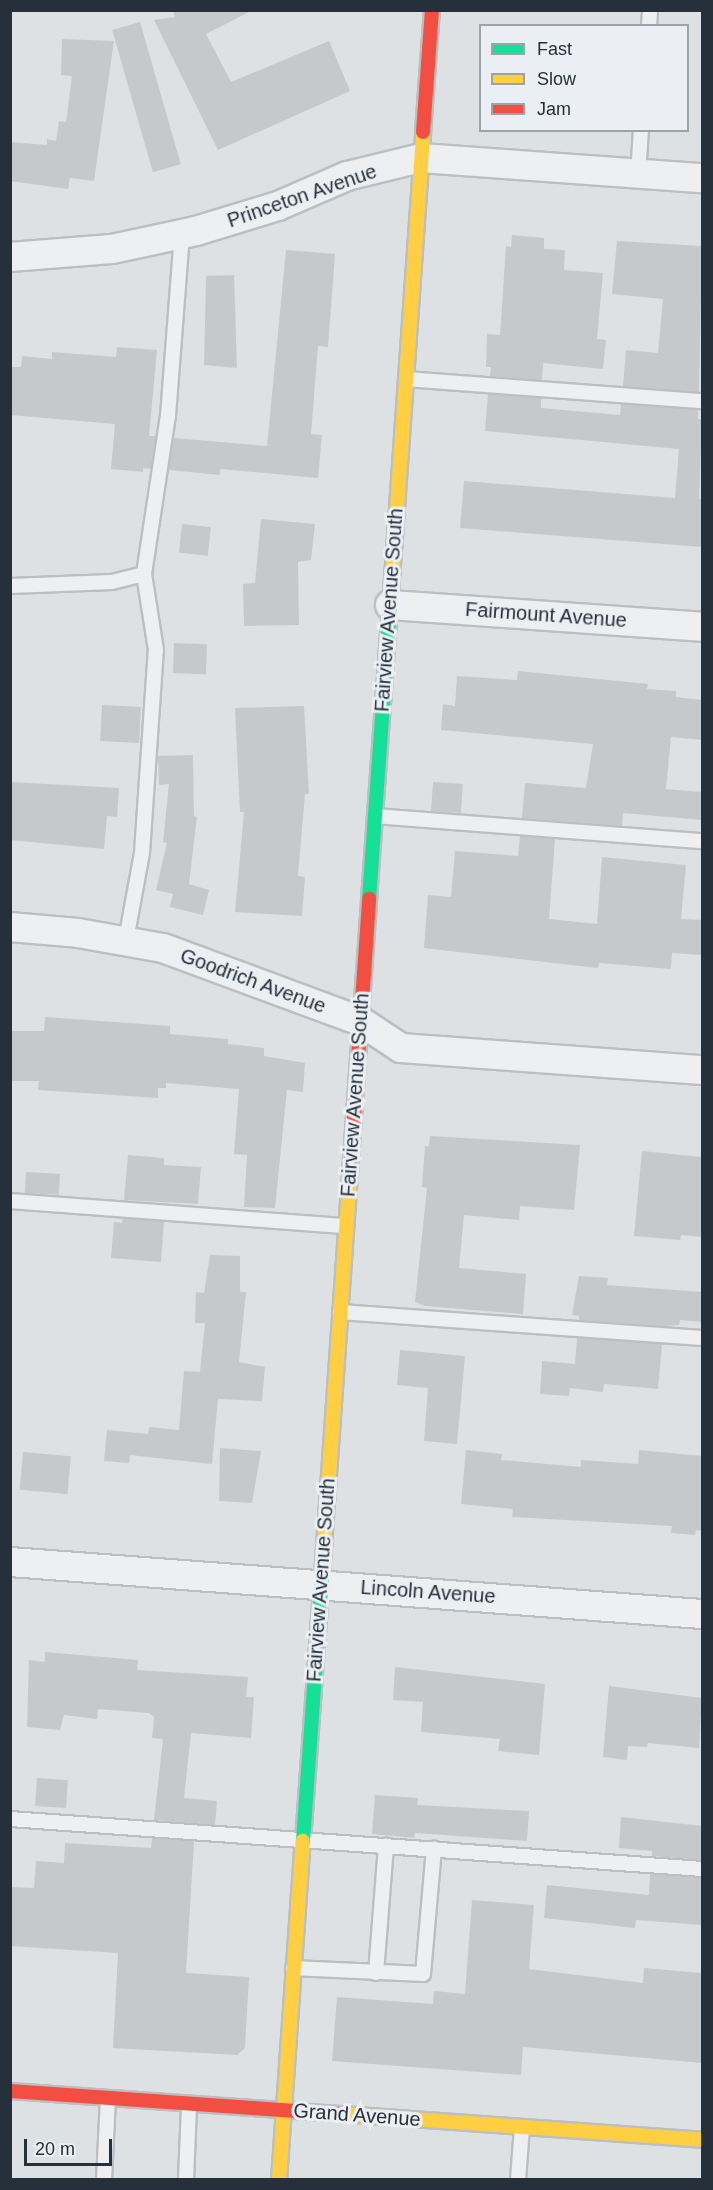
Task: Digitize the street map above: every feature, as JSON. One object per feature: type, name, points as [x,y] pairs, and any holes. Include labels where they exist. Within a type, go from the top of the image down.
[{"type":"street","name":"Fairview Avenue South","points":[[279,2180],[432,10]]},
{"type":"street","name":"Princeton Avenue","points":[[10,257],[112,249],[182,234],[278,206],[347,176],[421,158],[702,178]]},
{"type":"street","name":"Fairmount Avenue","points":[[390,605],[702,627]]},
{"type":"street","name":"Goodrich Avenue","points":[[10,927],[126,940],[163,948],[360,1022],[401,1048],[702,1070]]},
{"type":"street","name":"Lincoln Avenue","points":[[10,1562],[702,1614]]},
{"type":"street","name":"Grand Avenue","points":[[10,2091],[702,2140]]},
{"type":"lane","points":[[638,174],[641,132]]},
{"type":"lane","points":[[126,940],[142,853],[156,650],[144,574],[168,416],[182,234]]},
{"type":"lane","points":[[406,379],[702,401]]},
{"type":"lane","points":[[10,586],[112,582],[144,574]]},
{"type":"lane","points":[[375,816],[702,841]]},
{"type":"lane","points":[[10,1201],[346,1226]]},
{"type":"lane","points":[[340,1312],[702,1338]]},
{"type":"lane","points":[[10,1819],[702,1869]]},
{"type":"lane","points":[[376,1973],[386,1845]]},
{"type":"lane","points":[[293,1968],[423,1974],[434,1848]]},
{"type":"lane","points":[[104,2180],[108,2098]]},
{"type":"lane","points":[[186,2180],[189,2103]]},
{"type":"lane","points":[[518,2180],[522,2127]]},
{"type":"building","points":[[173,10],[253,10],[206,34],[231,82],[329,41],[350,91],[218,150],[154,20],[175,17]]},
{"type":"building","points":[[140,22],[181,164],[153,172],[112,30]]},
{"type":"building","points":[[62,39],[114,41],[94,181],[70,178],[68,189],[10,181],[10,142],[47,145],[47,139],[56,141],[59,121],[66,122],[72,76],[61,75]]},
{"type":"building","points":[[512,235],[544,238],[544,249],[565,250],[564,270],[603,273],[597,339],[606,340],[603,369],[543,363],[542,380],[490,376],[491,367],[486,367],[487,334],[500,335],[506,246],[511,247]]},
{"type":"building","points":[[617,241],[702,246],[699,392],[623,386],[626,350],[658,353],[663,299],[612,294]]},
{"type":"building","points":[[286,250],[335,254],[328,347],[318,346],[311,434],[322,435],[318,478],[220,469],[220,475],[169,470],[174,438],[267,446]]},
{"type":"building","points":[[234,275],[237,368],[204,365],[206,276]]},
{"type":"building","points":[[117,347],[157,350],[149,436],[156,436],[151,469],[143,468],[143,472],[111,469],[115,424],[10,415],[10,367],[21,367],[22,356],[52,359],[52,352],[116,357]]},
{"type":"building","points":[[488,394],[541,398],[541,408],[620,415],[621,404],[698,410],[698,419],[702,419],[699,499],[702,499],[702,547],[460,528],[464,481],[675,498],[679,449],[485,431]]},
{"type":"building","points":[[261,519],[315,524],[311,560],[298,562],[299,625],[244,626],[243,584],[255,583]]},
{"type":"building","points":[[182,524],[211,527],[208,556],[179,553]]},
{"type":"building","points":[[174,643],[207,644],[206,674],[173,673]]},
{"type":"building","points":[[518,671],[648,684],[647,689],[676,691],[676,697],[702,700],[702,740],[671,737],[666,789],[702,792],[702,820],[623,813],[622,826],[522,818],[525,783],[586,788],[593,744],[441,730],[443,704],[455,706],[457,676],[517,680]]},
{"type":"building","points":[[102,705],[141,707],[139,743],[100,741]]},
{"type":"building","points":[[304,706],[309,794],[305,794],[298,876],[305,877],[302,916],[235,912],[244,812],[240,812],[235,708]]},
{"type":"building","points":[[193,755],[194,816],[197,817],[189,884],[209,890],[203,915],[170,907],[173,894],[156,890],[167,843],[163,842],[169,784],[159,785],[158,756]]},
{"type":"building","points":[[10,782],[119,788],[117,817],[107,816],[104,849],[10,840]]},
{"type":"building","points":[[433,782],[463,784],[461,813],[431,811]]},
{"type":"building","points":[[520,836],[555,839],[549,919],[597,924],[602,857],[686,865],[681,919],[702,920],[702,955],[672,953],[671,969],[599,963],[598,968],[424,948],[428,895],[451,897],[455,851],[518,856]]},
{"type":"building","points":[[45,1017],[170,1026],[170,1034],[228,1039],[228,1044],[264,1048],[264,1056],[305,1063],[303,1092],[287,1090],[275,1208],[244,1207],[247,1155],[234,1154],[239,1089],[166,1083],[166,1088],[158,1088],[158,1098],[38,1090],[39,1081],[10,1081],[10,1031],[44,1031]]},
{"type":"building","points":[[430,1136],[580,1145],[574,1210],[520,1206],[519,1220],[464,1215],[459,1268],[526,1274],[523,1314],[425,1306],[415,1302],[427,1188],[422,1187],[425,1146],[429,1146]]},
{"type":"building","points":[[642,1151],[702,1157],[702,1237],[681,1235],[680,1240],[634,1236]]},
{"type":"building","points":[[128,1155],[164,1158],[164,1165],[201,1167],[198,1204],[124,1200]]},
{"type":"building","points":[[26,1172],[60,1174],[59,1195],[25,1193]]},
{"type":"building","points":[[123,1218],[164,1221],[161,1262],[111,1258],[114,1222],[122,1223]]},
{"type":"building","points":[[210,1255],[240,1256],[240,1292],[246,1292],[239,1362],[265,1367],[262,1401],[218,1399],[212,1464],[130,1455],[129,1463],[104,1461],[107,1430],[148,1434],[149,1427],[179,1430],[184,1371],[200,1372],[205,1323],[195,1323],[196,1292],[204,1293]]},
{"type":"building","points":[[579,1276],[608,1278],[607,1285],[702,1292],[702,1322],[680,1320],[679,1325],[663,1326],[579,1320],[579,1316],[572,1315]]},
{"type":"building","points":[[577,1338],[662,1344],[658,1389],[604,1384],[603,1392],[570,1388],[569,1396],[540,1394],[542,1361],[575,1364]]},
{"type":"building","points":[[400,1350],[465,1356],[457,1444],[424,1441],[428,1388],[397,1385]]},
{"type":"building","points":[[220,1448],[261,1451],[252,1503],[219,1501]]},
{"type":"building","points":[[466,1450],[502,1454],[501,1460],[581,1467],[581,1460],[638,1464],[639,1450],[702,1456],[702,1531],[696,1530],[695,1535],[671,1533],[672,1526],[512,1517],[513,1509],[461,1504]]},
{"type":"building","points":[[23,1452],[71,1456],[68,1494],[20,1490]]},
{"type":"building","points":[[45,1652],[138,1660],[137,1670],[248,1677],[246,1697],[254,1697],[251,1738],[191,1733],[184,1798],[217,1801],[215,1825],[154,1820],[163,1739],[152,1738],[154,1717],[149,1713],[98,1709],[97,1719],[64,1715],[60,1730],[27,1727],[29,1660],[45,1662]]},
{"type":"building","points":[[395,1667],[545,1684],[539,1755],[498,1751],[500,1739],[421,1732],[423,1702],[393,1700]]},
{"type":"building","points":[[609,1686],[702,1698],[699,1748],[648,1743],[647,1747],[628,1746],[627,1760],[603,1757]]},
{"type":"building","points":[[37,1778],[68,1780],[66,1808],[35,1806]]},
{"type":"building","points":[[375,1795],[418,1798],[417,1805],[529,1811],[527,1841],[415,1833],[414,1838],[372,1834]]},
{"type":"building","points":[[621,1817],[702,1826],[702,1860],[652,1856],[652,1851],[619,1848]]},
{"type":"building","points":[[152,1838],[194,1841],[186,1973],[249,1977],[245,2048],[237,2055],[113,2048],[118,1953],[10,1946],[10,1887],[34,1888],[36,1861],[64,1863],[65,1843],[151,1848]]},
{"type":"building","points":[[650,1874],[702,1878],[702,1925],[636,1920],[635,1928],[544,1918],[547,1885],[649,1895]]},
{"type":"building","points":[[472,1900],[534,1905],[529,1969],[643,1983],[644,1968],[702,1973],[702,2063],[523,2047],[521,2075],[332,2061],[337,1997],[433,2004],[434,1991],[465,1994]]},
{"type":"traffic: fast","points":[[369,899],[393,565]]},
{"type":"traffic: fast","points":[[303,1841],[324,1546]]},
{"type":"traffic: slow","points":[[393,565],[423,132]]},
{"type":"traffic: slow","points":[[324,1546],[351,1159]]},
{"type":"traffic: slow","points":[[279,2180],[303,1841]]},
{"type":"traffic: slow","points":[[342,2114],[702,2140]]},
{"type":"traffic: jam","points":[[423,132],[432,10]]},
{"type":"traffic: jam","points":[[351,1159],[369,899]]},
{"type":"traffic: jam","points":[[10,2091],[342,2114]]}]
